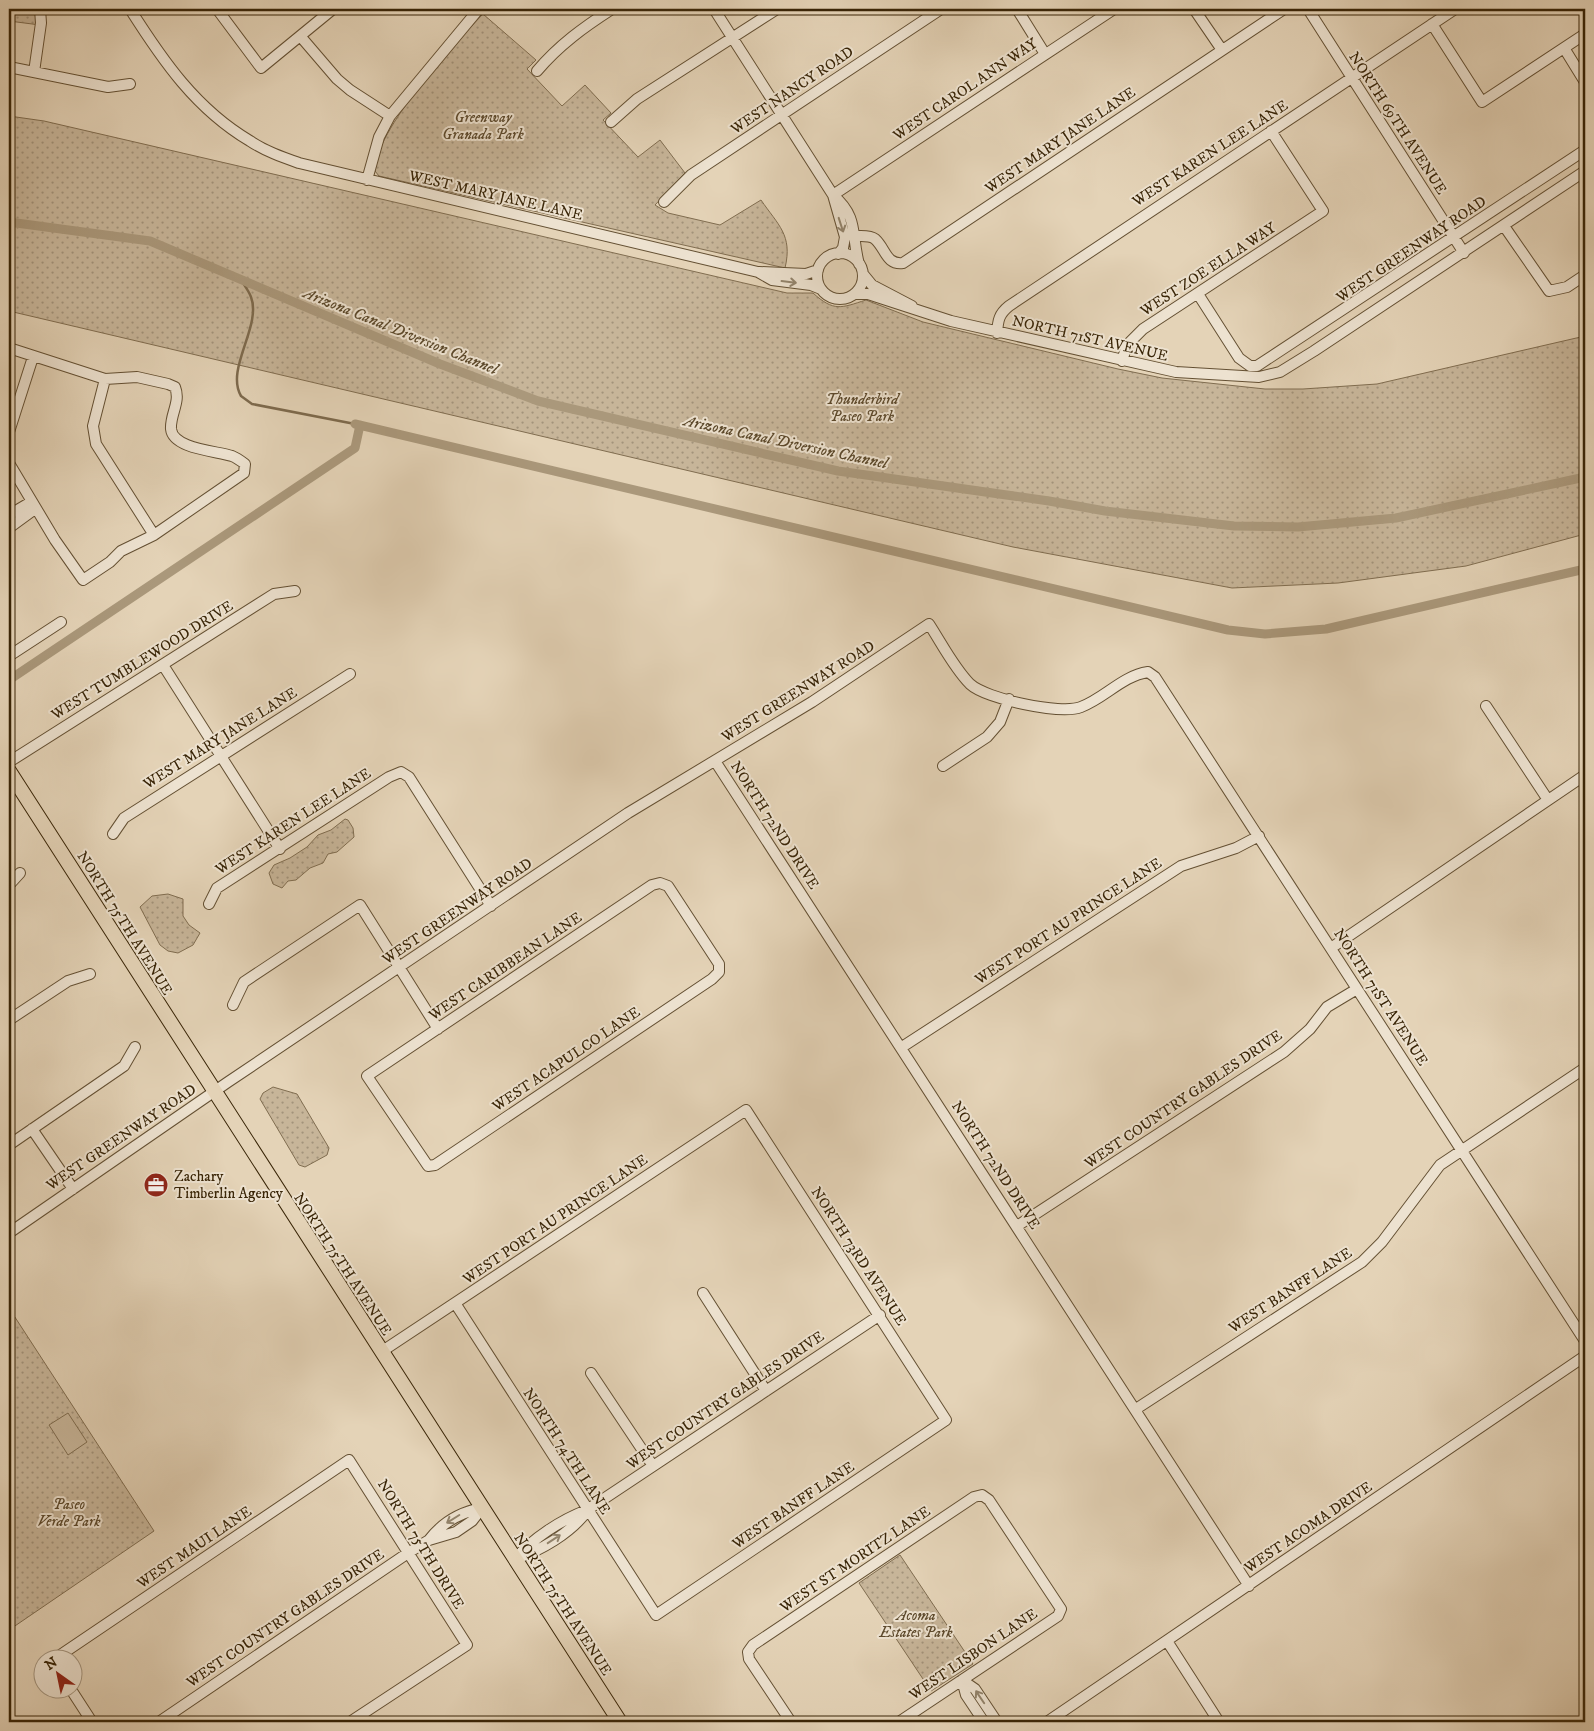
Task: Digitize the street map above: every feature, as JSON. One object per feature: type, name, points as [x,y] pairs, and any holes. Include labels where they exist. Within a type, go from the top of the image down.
[{"type":"main road","name":"NORTH 75TH AVENUE","points":[[9,771],[620,1722]]},
{"type":"street","points":[[34,72],[41,23],[40,9]]},
{"type":"street","name":"WEST MARY JANE LANE","points":[[130,9],[156,51],[180,82],[208,112],[265,150],[299,163],[758,272],[806,274],[818,270]]},
{"type":"street","points":[[217,9],[261,68],[333,9]]},
{"type":"street","points":[[367,180],[379,137],[390,116],[477,9]]},
{"type":"street","points":[[537,71],[552,54],[578,31],[612,9]]},
{"type":"street","points":[[714,9],[832,195],[845,237],[843,248],[838,254],[826,259],[818,270],[817,276],[821,289]]},
{"type":"street","points":[[611,122],[637,98],[732,39],[776,9]]},
{"type":"street","name":"WEST NANCY ROAD","points":[[664,202],[690,174],[941,9]]},
{"type":"street","points":[[1017,9],[1045,54]]},
{"type":"street","name":"WEST CAROL ANN WAY","points":[[832,195],[1114,9]]},
{"type":"street","points":[[1194,9],[1222,50]]},
{"type":"street","name":"WEST MARY JANE LANE","points":[[856,236],[867,236],[875,240],[890,260],[896,264],[904,263],[1284,9]]},
{"type":"street","name":"NORTH 69TH AVENUE","points":[[1308,9],[1464,253]]},
{"type":"street","name":"WEST KAREN LEE LANE","points":[[998,333],[998,320],[1001,312],[1009,306],[1455,9]]},
{"type":"street","points":[[1432,24],[1482,102],[1585,34]]},
{"type":"street","points":[[301,37],[337,79],[350,90],[390,116]]},
{"type":"street","points":[[1564,48],[1585,82]]},
{"type":"street","points":[[9,67],[108,87],[130,84]]},
{"type":"street","name":"WEST ZOE ELLA WAY","points":[[1122,361],[1127,345],[1132,339],[1323,211],[1271,131]]},
{"type":"street","name":"WEST GREENWAY ROAD","points":[[1198,294],[1239,358],[1250,366],[1264,364],[1585,150]]},
{"type":"street","name":"WEST GREENWAY ROAD","points":[[1259,378],[1280,372],[1292,365],[1464,253],[1585,171]]},
{"type":"street","points":[[832,195],[844,205],[851,218],[856,236],[861,269],[861,285],[854,294]]},
{"type":"street","points":[[1504,226],[1549,291],[1567,287],[1585,274]]},
{"type":"street","name":"NORTH 71ST AVENUE","points":[[838,254],[850,256],[872,285],[901,298],[917,310]]},
{"type":"street","name":"WEST MARY JANE LANE","points":[[758,272],[772,280],[811,285],[821,289]]},
{"type":"street","name":"NORTH 71ST AVENUE","points":[[821,289],[833,298],[840,299],[854,294],[868,294],[998,333],[1176,372],[1259,378]]},
{"type":"street","points":[[9,348],[105,379],[137,378],[175,387],[178,395],[171,429],[175,439],[184,445],[234,457],[245,464],[244,473],[154,535],[121,551],[110,562],[83,580],[33,505],[9,463]]},
{"type":"street","points":[[9,432],[33,357]]},
{"type":"street","points":[[105,379],[93,426],[96,444],[154,535]]},
{"type":"street","points":[[9,515],[33,505]]},
{"type":"street","points":[[9,528],[33,505]]},
{"type":"street","name":"WEST TUMBLEWOOD DRIVE","points":[[9,762],[274,594],[295,591]]},
{"type":"street","points":[[10,652],[61,622]]},
{"type":"street","name":"WEST GREENWAY ROAD","points":[[9,1233],[214,1092],[628,813],[812,702],[929,624],[971,685],[982,692],[1009,699]]},
{"type":"street","points":[[163,665],[280,849]]},
{"type":"street","name":"NORTH 71ST AVENUE","points":[[1009,699],[1065,710],[1078,708],[1133,675],[1148,672],[1155,677],[1585,1341]]},
{"type":"street","name":"WEST MARY JANE LANE","points":[[113,834],[124,818],[350,674]]},
{"type":"street","points":[[943,766],[987,737],[1000,722],[1009,699]]},
{"type":"street","points":[[1486,706],[1548,800]]},
{"type":"street","name":"NORTH 72ND DRIVE","points":[[715,761],[902,1047],[1249,1586]]},
{"type":"street","name":"WEST KAREN LEE LANE","points":[[209,904],[217,888],[389,777],[401,772],[409,777],[492,906]]},
{"type":"street","points":[[1331,948],[1585,775]]},
{"type":"street","name":"WEST PORT AU PRINCE LANE","points":[[902,1047],[1181,866],[1236,848],[1259,836]]},
{"type":"street","points":[[9,886],[20,872]]},
{"type":"street","name":"WEST CARIBBEAN LANE","points":[[367,1076],[652,885],[660,883],[668,886],[719,964],[719,972]]},
{"type":"street","points":[[233,1005],[244,982],[360,905],[438,1029]]},
{"type":"street","name":"WEST ACAPULCO LANE","points":[[367,1076],[428,1166],[435,1165],[712,979],[719,972]]},
{"type":"street","points":[[9,1020],[68,980],[90,974]]},
{"type":"street","name":"WEST COUNTRY GABLES DRIVE","points":[[1017,1226],[1284,1052],[1310,1029],[1327,1007],[1357,989]]},
{"type":"street","points":[[9,1145],[124,1066],[135,1047]]},
{"type":"street","name":"WEST BANFF LANE","points":[[1136,1409],[1362,1262],[1382,1242],[1440,1165],[1585,1068]]},
{"type":"street","name":"WEST PORT AU PRINCE LANE","points":[[381,1352],[746,1110]]},
{"type":"street","name":"NORTH 73RD AVENUE","points":[[746,1110],[946,1420]]},
{"type":"street","points":[[32,1129],[72,1189]]},
{"type":"street","points":[[703,1293],[766,1391]]},
{"type":"street","name":"NORTH 74TH LANE","points":[[455,1303],[656,1615]]},
{"type":"street","name":"WEST COUNTRY GABLES DRIVE","points":[[515,1559],[528,1545],[572,1516],[587,1510],[880,1315]]},
{"type":"street","name":"WEST ACOMA DRIVE","points":[[1047,1722],[1585,1356]]},
{"type":"street","points":[[591,1373],[653,1466]]},
{"type":"street","name":"WEST BANFF LANE","points":[[656,1615],[946,1420]]},
{"type":"street","name":"NORTH 75TH DRIVE","points":[[349,1460],[467,1645],[350,1722]]},
{"type":"street","name":"WEST MAUI LANE","points":[[71,1648],[349,1460]]},
{"type":"street","name":"WEST ST MORITZ LANE","points":[[791,1722],[749,1659],[748,1652],[753,1645],[974,1497],[982,1495],[989,1500],[1061,1609]]},
{"type":"street","name":"WEST COUNTRY GABLES DRIVE","points":[[159,1722],[429,1540],[436,1530],[466,1511],[482,1508]]},
{"type":"street","name":"WEST LISBON LANE","points":[[899,1722],[1058,1616],[1061,1609]]},
{"type":"street","points":[[1167,1641],[1219,1722]]},
{"type":"street","points":[[962,1680],[966,1695],[990,1721]]},
{"type":"street","points":[[76,1698],[92,1722]]},
{"type":"green space","points":[[9,9],[40,9],[40,25],[9,21]]},
{"type":"green space","name":"Greenway Granada Park","points":[[483,14],[536,60],[527,69],[562,106],[585,85],[611,113],[603,120],[638,157],[660,140],[685,173],[655,205],[668,213],[720,225],[761,200],[778,224],[785,239],[787,257],[785,268],[379,176],[375,171],[378,154],[401,111],[436,66]]},
{"type":"green space","name":"Thunderbird Paseo Park","points":[[9,116],[44,121],[787,293],[813,293],[832,306],[850,305],[866,300],[923,322],[1162,378],[1265,389],[1303,389],[1377,384],[1585,336],[1585,534],[1466,566],[1338,583],[1232,588],[1013,547],[9,311]]},
{"type":"green space","points":[[345,819],[348,820],[353,828],[354,837],[337,852],[328,854],[323,863],[310,868],[296,880],[288,881],[282,888],[273,884],[269,873],[274,865],[290,858],[307,847],[318,835],[331,830]]},
{"type":"green space","points":[[168,894],[183,899],[183,916],[189,925],[200,933],[193,945],[178,953],[168,951],[160,945],[140,907],[152,896]]},
{"type":"green space","points":[[273,1087],[297,1094],[329,1148],[327,1155],[305,1167],[299,1165],[260,1099],[263,1093]]},
{"type":"green space","name":"Paseo Verde Park","points":[[9,1308],[154,1531],[9,1630]]},
{"type":"green space","points":[[68,1413],[87,1442],[68,1455],[49,1425]]},
{"type":"green space","name":"Acoma Estates Park","points":[[900,1555],[973,1664],[931,1691],[859,1583]]},
{"type":"waterway","name":"Arizona Canal Diversion Channel","points":[[9,222],[150,241],[440,364],[538,401],[838,471],[1049,501],[1105,511],[1234,526],[1298,527],[1396,518],[1585,477]]},
{"type":"waterway","points":[[241,280],[251,297],[253,308],[252,321],[237,373],[237,385],[241,396],[252,404],[355,424]]},
{"type":"waterway","points":[[355,424],[1228,630],[1265,634],[1326,629],[1585,569]]},
{"type":"waterway","points":[[9,680],[355,448],[360,425]]},
{"type":"place","name":"Zachary Timberlin Agency","points":[[156,1185]]}]
